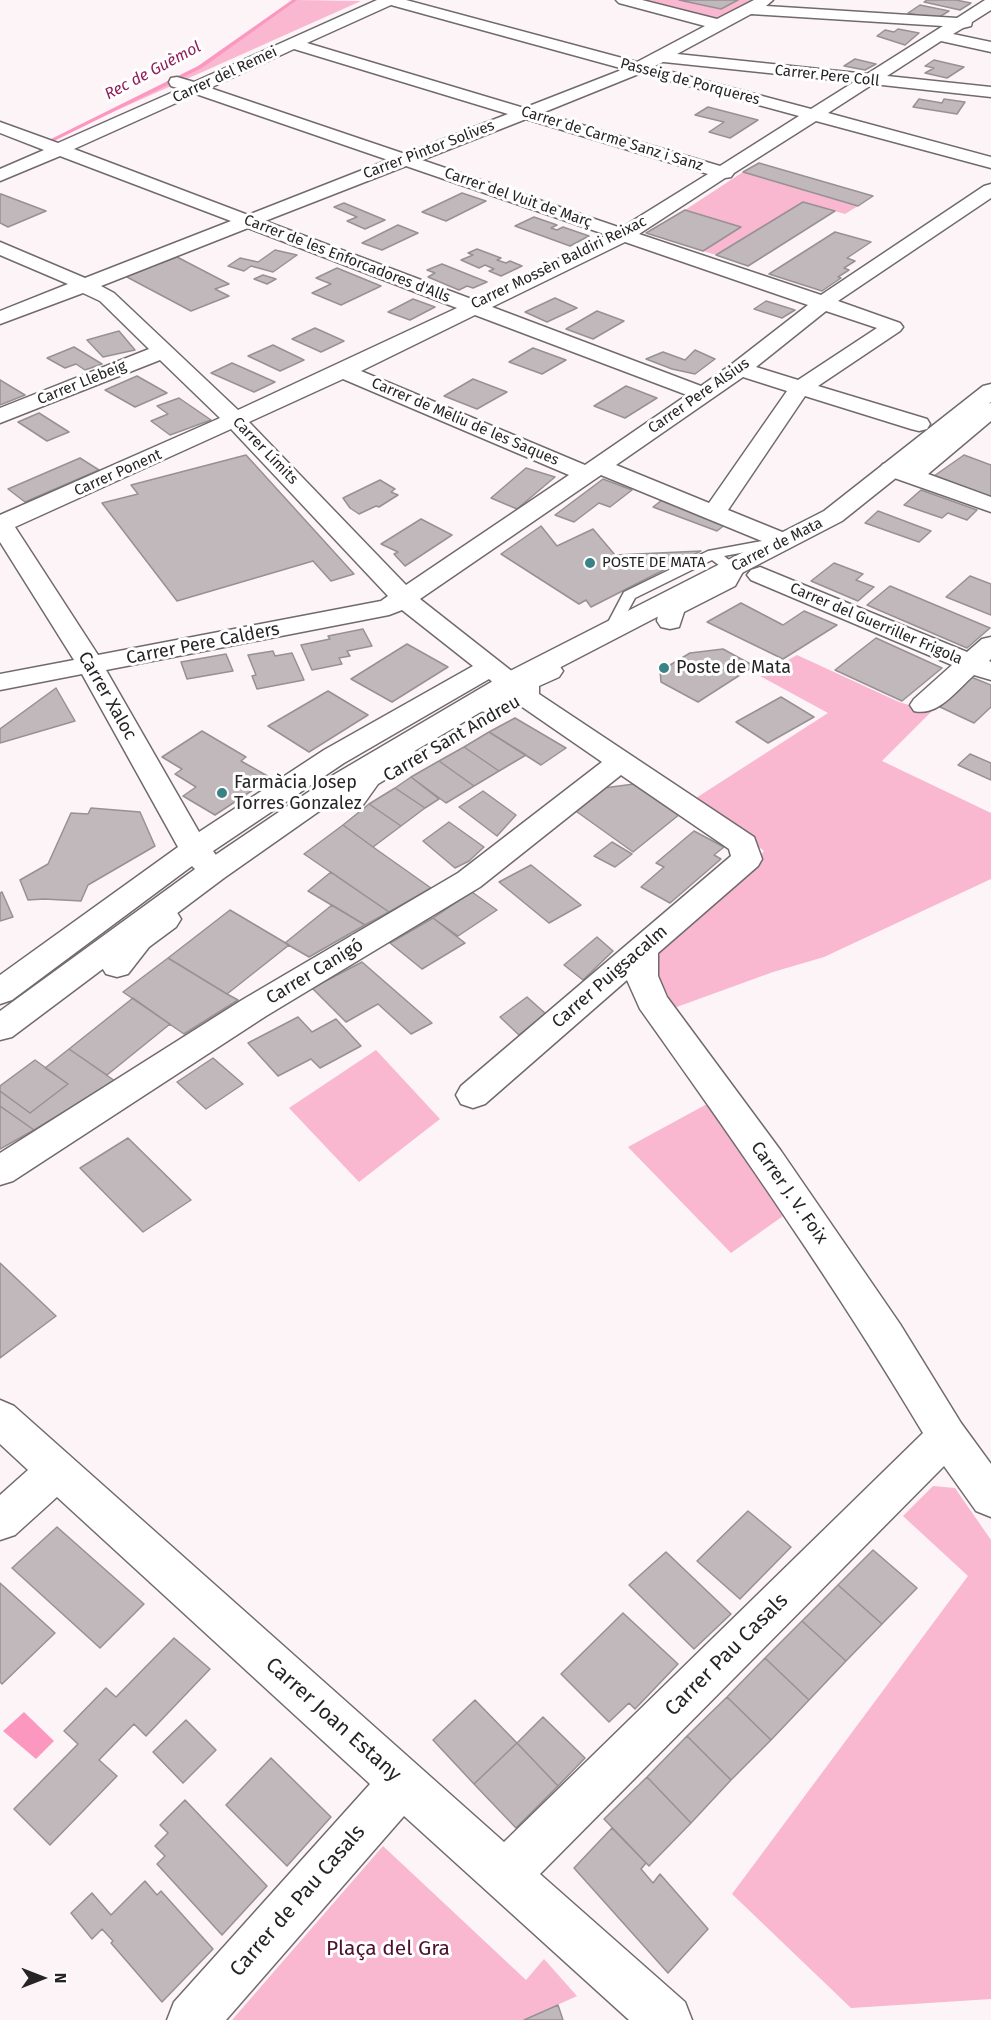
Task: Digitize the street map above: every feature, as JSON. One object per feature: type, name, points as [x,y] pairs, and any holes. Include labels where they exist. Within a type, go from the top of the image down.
[{"type":"street","name":"Passeig de Porqueres","points":[[390,0],[651,63]]},
{"type":"street","name":"Carrer del Remei","points":[[0,176],[390,0]]},
{"type":"street","name":"Passeig de Porqueres","points":[[414,0],[651,63],[991,164]]},
{"type":"street","points":[[624,0],[720,25]]},
{"type":"street","name":"Carrer Pintor Solives","points":[[0,318],[651,63],[765,0]]},
{"type":"street","points":[[835,15],[859,0]]},
{"type":"street","name":"Carrer Mossèn Baldiri Reixac","points":[[235,420],[343,371],[623,235],[991,3]]},
{"type":"street","points":[[749,9],[991,24]]},
{"type":"street","points":[[939,36],[991,47]]},
{"type":"street","name":"Carrer de Carme Sanz i Sanz","points":[[293,44],[725,172]]},
{"type":"street","name":"Carrer Pere Coll","points":[[651,63],[868,80],[991,93]]},
{"type":"street","name":"Carrer del Vuit de Març","points":[[177,82],[893,327],[800,388]]},
{"type":"street","name":"Passeig de Porqueres","points":[[817,113],[991,156]]},
{"type":"street","name":"Carrer de les Enforcadores d'Alls","points":[[0,127],[703,394]]},
{"type":"street","name":"Carrer Pere Alsius","points":[[405,599],[740,369],[835,294],[991,190]]},
{"type":"street","name":"Carrer Límits","points":[[0,248],[86,285],[107,297],[235,420],[405,599],[515,688],[743,844],[747,859]]},
{"type":"street","name":"Carrer Llebeig","points":[[0,416],[164,351]]},
{"type":"street","points":[[740,369],[919,424]]},
{"type":"street","name":"Carrer de Meliu de les Saques","points":[[343,371],[592,470],[715,512],[783,541]]},
{"type":"street","points":[[715,512],[800,388]]},
{"type":"street","name":"Carrer de Mata","points":[[901,472],[991,391]]},
{"type":"street","name":"Carrer de Mata","points":[[515,688],[570,660],[577,648],[611,630],[723,561],[783,541],[833,516],[991,410]]},
{"type":"street","name":"Carrer Ponent","points":[[1,524],[235,420]]},
{"type":"street","points":[[901,472],[991,506]]},
{"type":"street","name":"Carrer Sant Andreu","points":[[0,1053],[220,889],[515,688],[670,621],[760,575],[802,547],[833,516]]},
{"type":"street","name":"Carrer Xaloc","points":[[1,524],[91,666],[204,861]]},
{"type":"street","points":[[670,621],[672,608],[726,581],[723,561]]},
{"type":"street","name":"Carrer del Guerriller Frigola","points":[[760,575],[980,668]]},
{"type":"street","name":"Carrer Pere Calders","points":[[0,682],[389,607],[405,599]]},
{"type":"street","points":[[924,705],[980,668],[991,645]]},
{"type":"street","points":[[0,1028],[311,771],[398,717],[515,688]]},
{"type":"street","name":"Carrer Canigó","points":[[0,1172],[254,1008],[469,880],[621,761]]},
{"type":"street","name":"Carrer Puigsacalm","points":[[473,1095],[747,859]]},
{"type":"street","points":[[117,966],[138,939],[212,884],[204,861]]},
{"type":"street","points":[[0,992],[204,861]]},
{"type":"street","name":"Carrer J. V. Foix","points":[[642,950],[642,976],[652,1002],[782,1181],[886,1336],[947,1436],[991,1498]]},
{"type":"street","name":"Carrer Joan Estany","points":[[0,1418],[667,2020]]},
{"type":"street","name":"Carrer Pau Casals","points":[[506,1874],[947,1436]]},
{"type":"street","points":[[0,1521],[57,1471]]},
{"type":"street","name":"Carrer de Pau Casals","points":[[192,2020],[403,1782]]},
{"type":"lane","points":[[723,561],[753,528]]},
{"type":"green space","points":[[295,0],[361,1],[95,120],[200,67]]},
{"type":"green space","points":[[641,0],[679,0],[721,9],[738,0],[751,0],[716,19]]},
{"type":"green space","points":[[743,172],[858,206],[845,214],[803,202],[716,255],[703,251],[740,227],[685,210]]},
{"type":"green space","points":[[797,655],[899,702],[931,712],[882,761],[991,813],[991,879],[824,957],[773,972],[674,1008],[656,971],[660,951],[748,871],[764,851],[696,798],[828,713],[760,676]]},
{"type":"green space","points":[[376,1050],[440,1119],[359,1182],[289,1108]]},
{"type":"green space","points":[[707,1104],[783,1216],[731,1253],[628,1147]]},
{"type":"green space","points":[[933,1486],[955,1488],[991,1540],[991,1999],[851,2008],[732,1894],[968,1576],[903,1516]]},
{"type":"green space","name":"Plaça del Gra","points":[[383,1846],[526,1980],[544,1959],[577,1996],[524,2020],[232,2020]]},
{"type":"shaded area","points":[[24,1712],[54,1741],[36,1759],[3,1731]]},
{"type":"building","points":[[679,0],[738,0],[721,9]]},
{"type":"building","points":[[927,0],[956,0],[971,3],[960,10],[924,2]]},
{"type":"building","points":[[920,5],[949,11],[936,19],[908,13]]},
{"type":"building","points":[[898,29],[919,33],[905,45],[877,36],[885,30],[894,32]]},
{"type":"building","points":[[855,59],[876,64],[865,70],[844,66]]},
{"type":"building","points":[[934,60],[964,67],[947,78],[925,73],[934,68],[925,66]]},
{"type":"building","points":[[919,99],[942,103],[944,99],[965,102],[957,114],[913,107]]},
{"type":"building","points":[[708,107],[758,120],[730,138],[709,132],[724,122],[695,115]]},
{"type":"building","points":[[759,163],[873,196],[858,206],[743,172]]},
{"type":"building","points":[[462,193],[486,201],[446,221],[422,212]]},
{"type":"building","points":[[0,194],[46,211],[8,227],[0,223]]},
{"type":"building","points":[[803,202],[835,211],[748,266],[716,255]]},
{"type":"building","points":[[344,203],[385,220],[365,229],[347,221],[357,217],[334,207]]},
{"type":"building","points":[[685,210],[741,227],[703,251],[646,233]]},
{"type":"building","points":[[534,217],[557,225],[551,228],[557,230],[563,227],[589,236],[570,246],[515,226]]},
{"type":"building","points":[[398,225],[418,233],[382,250],[362,243]]},
{"type":"building","points":[[835,232],[871,242],[847,258],[855,261],[844,268],[849,270],[822,291],[769,274]]},
{"type":"building","points":[[477,249],[501,258],[497,260],[506,263],[510,261],[522,266],[501,276],[489,271],[494,269],[485,265],[479,268],[461,260],[473,255],[468,253]]},
{"type":"building","points":[[275,250],[297,255],[273,272],[251,266],[244,271],[228,266],[240,258],[258,262]]},
{"type":"building","points":[[177,257],[229,284],[215,289],[229,296],[191,311],[125,276]]},
{"type":"building","points":[[442,264],[487,282],[473,288],[467,286],[459,290],[428,277],[435,273],[427,270]]},
{"type":"building","points":[[337,268],[381,286],[341,305],[312,293],[331,284],[316,278]]},
{"type":"building","points":[[263,275],[276,279],[267,284],[254,279]]},
{"type":"building","points":[[555,298],[577,308],[547,322],[525,312]]},
{"type":"building","points":[[413,299],[435,307],[410,320],[388,312]]},
{"type":"building","points":[[766,301],[795,310],[782,318],[754,309]]},
{"type":"building","points":[[597,311],[624,321],[593,339],[566,329]]},
{"type":"building","points":[[315,328],[344,341],[321,352],[292,339]]},
{"type":"building","points":[[119,331],[135,350],[103,357],[87,340]]},
{"type":"building","points":[[273,345],[304,360],[280,371],[248,356]]},
{"type":"building","points":[[74,347],[102,364],[85,370],[76,364],[65,368],[47,358]]},
{"type":"building","points":[[533,348],[566,360],[542,374],[509,362]]},
{"type":"building","points":[[695,350],[715,359],[695,374],[672,369],[646,359],[663,352],[685,360]]},
{"type":"building","points":[[232,363],[275,382],[254,392],[211,373]]},
{"type":"building","points":[[137,376],[167,393],[135,407],[105,390]]},
{"type":"building","points":[[473,379],[507,392],[477,409],[444,396]]},
{"type":"building","points":[[0,380],[25,395],[0,405]]},
{"type":"building","points":[[626,386],[657,398],[625,418],[594,406]]},
{"type":"building","points":[[179,398],[211,420],[170,435],[151,421],[168,414],[157,406]]},
{"type":"building","points":[[39,413],[69,432],[47,441],[18,422]]},
{"type":"building","points":[[246,455],[354,574],[331,581],[313,561],[177,601],[102,503],[138,494],[131,485]]},
{"type":"building","points":[[964,455],[991,465],[991,497],[934,476]]},
{"type":"building","points":[[80,458],[99,470],[25,502],[8,489]]},
{"type":"building","points":[[526,468],[555,477],[517,509],[491,498]]},
{"type":"building","points":[[603,479],[632,490],[610,507],[599,503],[574,522],[555,515]]},
{"type":"building","points":[[380,480],[395,489],[391,492],[398,495],[379,507],[376,506],[359,514],[350,508],[343,498]]},
{"type":"building","points":[[921,490],[977,510],[967,520],[948,513],[942,518],[904,505]]},
{"type":"building","points":[[662,500],[726,524],[717,531],[653,507]]},
{"type":"building","points":[[878,511],[931,531],[919,542],[865,523]]},
{"type":"building","points":[[421,519],[452,535],[405,566],[394,554],[398,552],[381,544]]},
{"type":"building","points":[[541,526],[557,546],[593,529],[615,555],[701,551],[591,607],[586,600],[579,604],[501,554]]},
{"type":"building","points":[[834,563],[863,574],[856,580],[874,587],[858,601],[811,581]]},
{"type":"building","points":[[970,576],[991,584],[991,615],[946,597]]},
{"type":"building","points":[[890,586],[990,628],[967,648],[867,605]]},
{"type":"building","points":[[741,603],[783,625],[804,611],[837,625],[783,659],[707,622]]},
{"type":"building","points":[[363,629],[372,646],[347,651],[350,656],[339,658],[342,664],[312,670],[301,645],[330,639],[328,636]]},
{"type":"building","points":[[876,638],[942,668],[902,701],[835,670]]},
{"type":"building","points":[[407,644],[448,667],[392,702],[351,679]]},
{"type":"building","points":[[723,649],[754,666],[698,702],[661,682],[660,671],[690,653]]},
{"type":"building","points":[[273,651],[275,656],[292,653],[304,680],[257,689],[252,676],[256,675],[248,655]]},
{"type":"building","points":[[226,654],[233,671],[187,679],[181,662]]},
{"type":"building","points":[[971,677],[991,685],[991,707],[974,723],[938,706]]},
{"type":"building","points":[[56,688],[75,721],[0,743],[0,729]]},
{"type":"building","points":[[328,691],[368,715],[309,752],[268,726]]},
{"type":"building","points":[[781,697],[814,717],[768,743],[736,722]]},
{"type":"building","points":[[515,718],[566,748],[541,765],[489,732]]},
{"type":"building","points":[[202,731],[246,757],[241,761],[271,778],[215,815],[183,796],[196,787],[175,774],[182,769],[162,757]]},
{"type":"building","points":[[489,732],[526,755],[499,771],[464,747]]},
{"type":"building","points":[[464,747],[499,771],[474,786],[439,761]]},
{"type":"building","points":[[970,754],[991,763],[991,780],[958,765]]},
{"type":"building","points":[[439,761],[474,786],[446,803],[411,777]]},
{"type":"building","points":[[411,777],[439,799],[425,808],[395,788]]},
{"type":"building","points":[[634,784],[680,814],[633,852],[573,809],[596,789]]},
{"type":"building","points":[[395,788],[425,808],[401,826],[369,804]]},
{"type":"building","points":[[483,791],[516,815],[497,836],[459,807]]},
{"type":"building","points":[[369,804],[401,826],[373,847],[343,825]]},
{"type":"building","points":[[91,808],[140,812],[155,846],[88,885],[81,901],[28,900],[20,880],[48,864],[71,813],[88,814]]},
{"type":"building","points":[[449,822],[484,847],[469,861],[455,868],[423,841]]},
{"type":"building","points":[[343,825],[431,888],[389,912],[304,854]]},
{"type":"building","points":[[694,831],[724,847],[714,855],[721,859],[670,903],[641,887],[664,867],[656,863]]},
{"type":"building","points":[[612,842],[632,854],[615,867],[594,856]]},
{"type":"building","points":[[531,865],[581,905],[549,923],[499,882]]},
{"type":"building","points":[[331,872],[389,912],[365,925],[308,891]]},
{"type":"building","points":[[2,892],[13,917],[0,921],[0,893]]},
{"type":"building","points":[[472,892],[497,910],[458,936],[433,918]]},
{"type":"building","points":[[332,905],[365,925],[309,957],[285,943]]},
{"type":"building","points":[[230,910],[289,945],[227,994],[168,958]]},
{"type":"building","points":[[433,918],[465,943],[422,969],[390,943]]},
{"type":"building","points":[[597,937],[613,951],[583,980],[564,965]]},
{"type":"building","points":[[168,958],[238,1000],[184,1034],[123,992]]},
{"type":"building","points":[[362,962],[432,1023],[411,1034],[378,1004],[346,1022],[312,988]]},
{"type":"building","points":[[527,997],[546,1014],[519,1035],[500,1017]]},
{"type":"building","points":[[133,998],[170,1024],[107,1075],[69,1049]]},
{"type":"building","points":[[298,1017],[312,1032],[336,1019],[361,1046],[320,1068],[311,1059],[278,1076],[248,1043]]},
{"type":"building","points":[[69,1049],[115,1081],[34,1130],[0,1106],[0,1091],[30,1113],[68,1084],[45,1068]]},
{"type":"building","points":[[213,1058],[243,1084],[206,1109],[177,1082]]},
{"type":"building","points":[[35,1060],[68,1084],[30,1113],[0,1091],[0,1086]]},
{"type":"building","points":[[0,1106],[34,1130],[0,1149]]},
{"type":"building","points":[[128,1138],[191,1200],[143,1232],[80,1168]]},
{"type":"building","points":[[0,1263],[56,1316],[0,1358]]},
{"type":"building","points":[[748,1511],[791,1547],[740,1599],[697,1561]]},
{"type":"building","points":[[57,1527],[144,1604],[100,1648],[12,1568]]},
{"type":"building","points":[[873,1550],[917,1588],[882,1624],[838,1585]]},
{"type":"building","points":[[666,1552],[731,1614],[694,1649],[629,1585]]},
{"type":"building","points":[[0,1583],[55,1633],[2,1684],[0,1682]]},
{"type":"building","points":[[838,1585],[882,1624],[846,1661],[802,1621]]},
{"type":"building","points":[[623,1613],[678,1664],[635,1709],[629,1703],[609,1722],[561,1674]]},
{"type":"building","points":[[802,1621],[846,1661],[809,1700],[765,1658]]},
{"type":"building","points":[[174,1638],[210,1669],[146,1736],[134,1724],[99,1760],[117,1776],[50,1845],[14,1809],[78,1744],[64,1731],[106,1688],[116,1697]]},
{"type":"building","points":[[765,1658],[809,1700],[771,1740],[727,1697]]},
{"type":"building","points":[[727,1697],[771,1740],[731,1780],[687,1736]]},
{"type":"building","points":[[475,1700],[517,1743],[474,1784],[433,1740]]},
{"type":"building","points":[[543,1717],[585,1758],[558,1786],[517,1743]]},
{"type":"building","points":[[186,1720],[216,1750],[183,1783],[153,1752]]},
{"type":"building","points":[[687,1736],[731,1780],[691,1823],[647,1777]]},
{"type":"building","points":[[517,1743],[558,1786],[516,1828],[474,1784]]},
{"type":"building","points":[[271,1758],[331,1817],[287,1866],[226,1805]]},
{"type":"building","points":[[647,1777],[691,1823],[649,1866],[604,1819]]},
{"type":"building","points":[[185,1800],[267,1886],[222,1935],[157,1864],[165,1856],[155,1846],[168,1833],[160,1825]]},
{"type":"building","points":[[612,1828],[646,1863],[641,1869],[653,1883],[660,1874],[708,1929],[668,1973],[574,1868]]},
{"type":"building","points":[[145,1881],[157,1895],[161,1891],[213,1949],[162,2002],[111,1943],[113,1941],[102,1929],[92,1939],[71,1913],[92,1893],[111,1915]]},
{"type":"building","points":[[558,2005],[563,2020],[524,2020]]},
{"type":"waterway","name":"Rec de Guèmol","points":[[50,141],[200,67],[295,0]]},
{"type":"place","name":"POSTE DE MATA","points":[[590,563]]},
{"type":"place","name":"Poste de Mata","points":[[664,668]]},
{"type":"place","name":"Farmàcia Josep Torres Gonzalez","points":[[222,793]]}]
